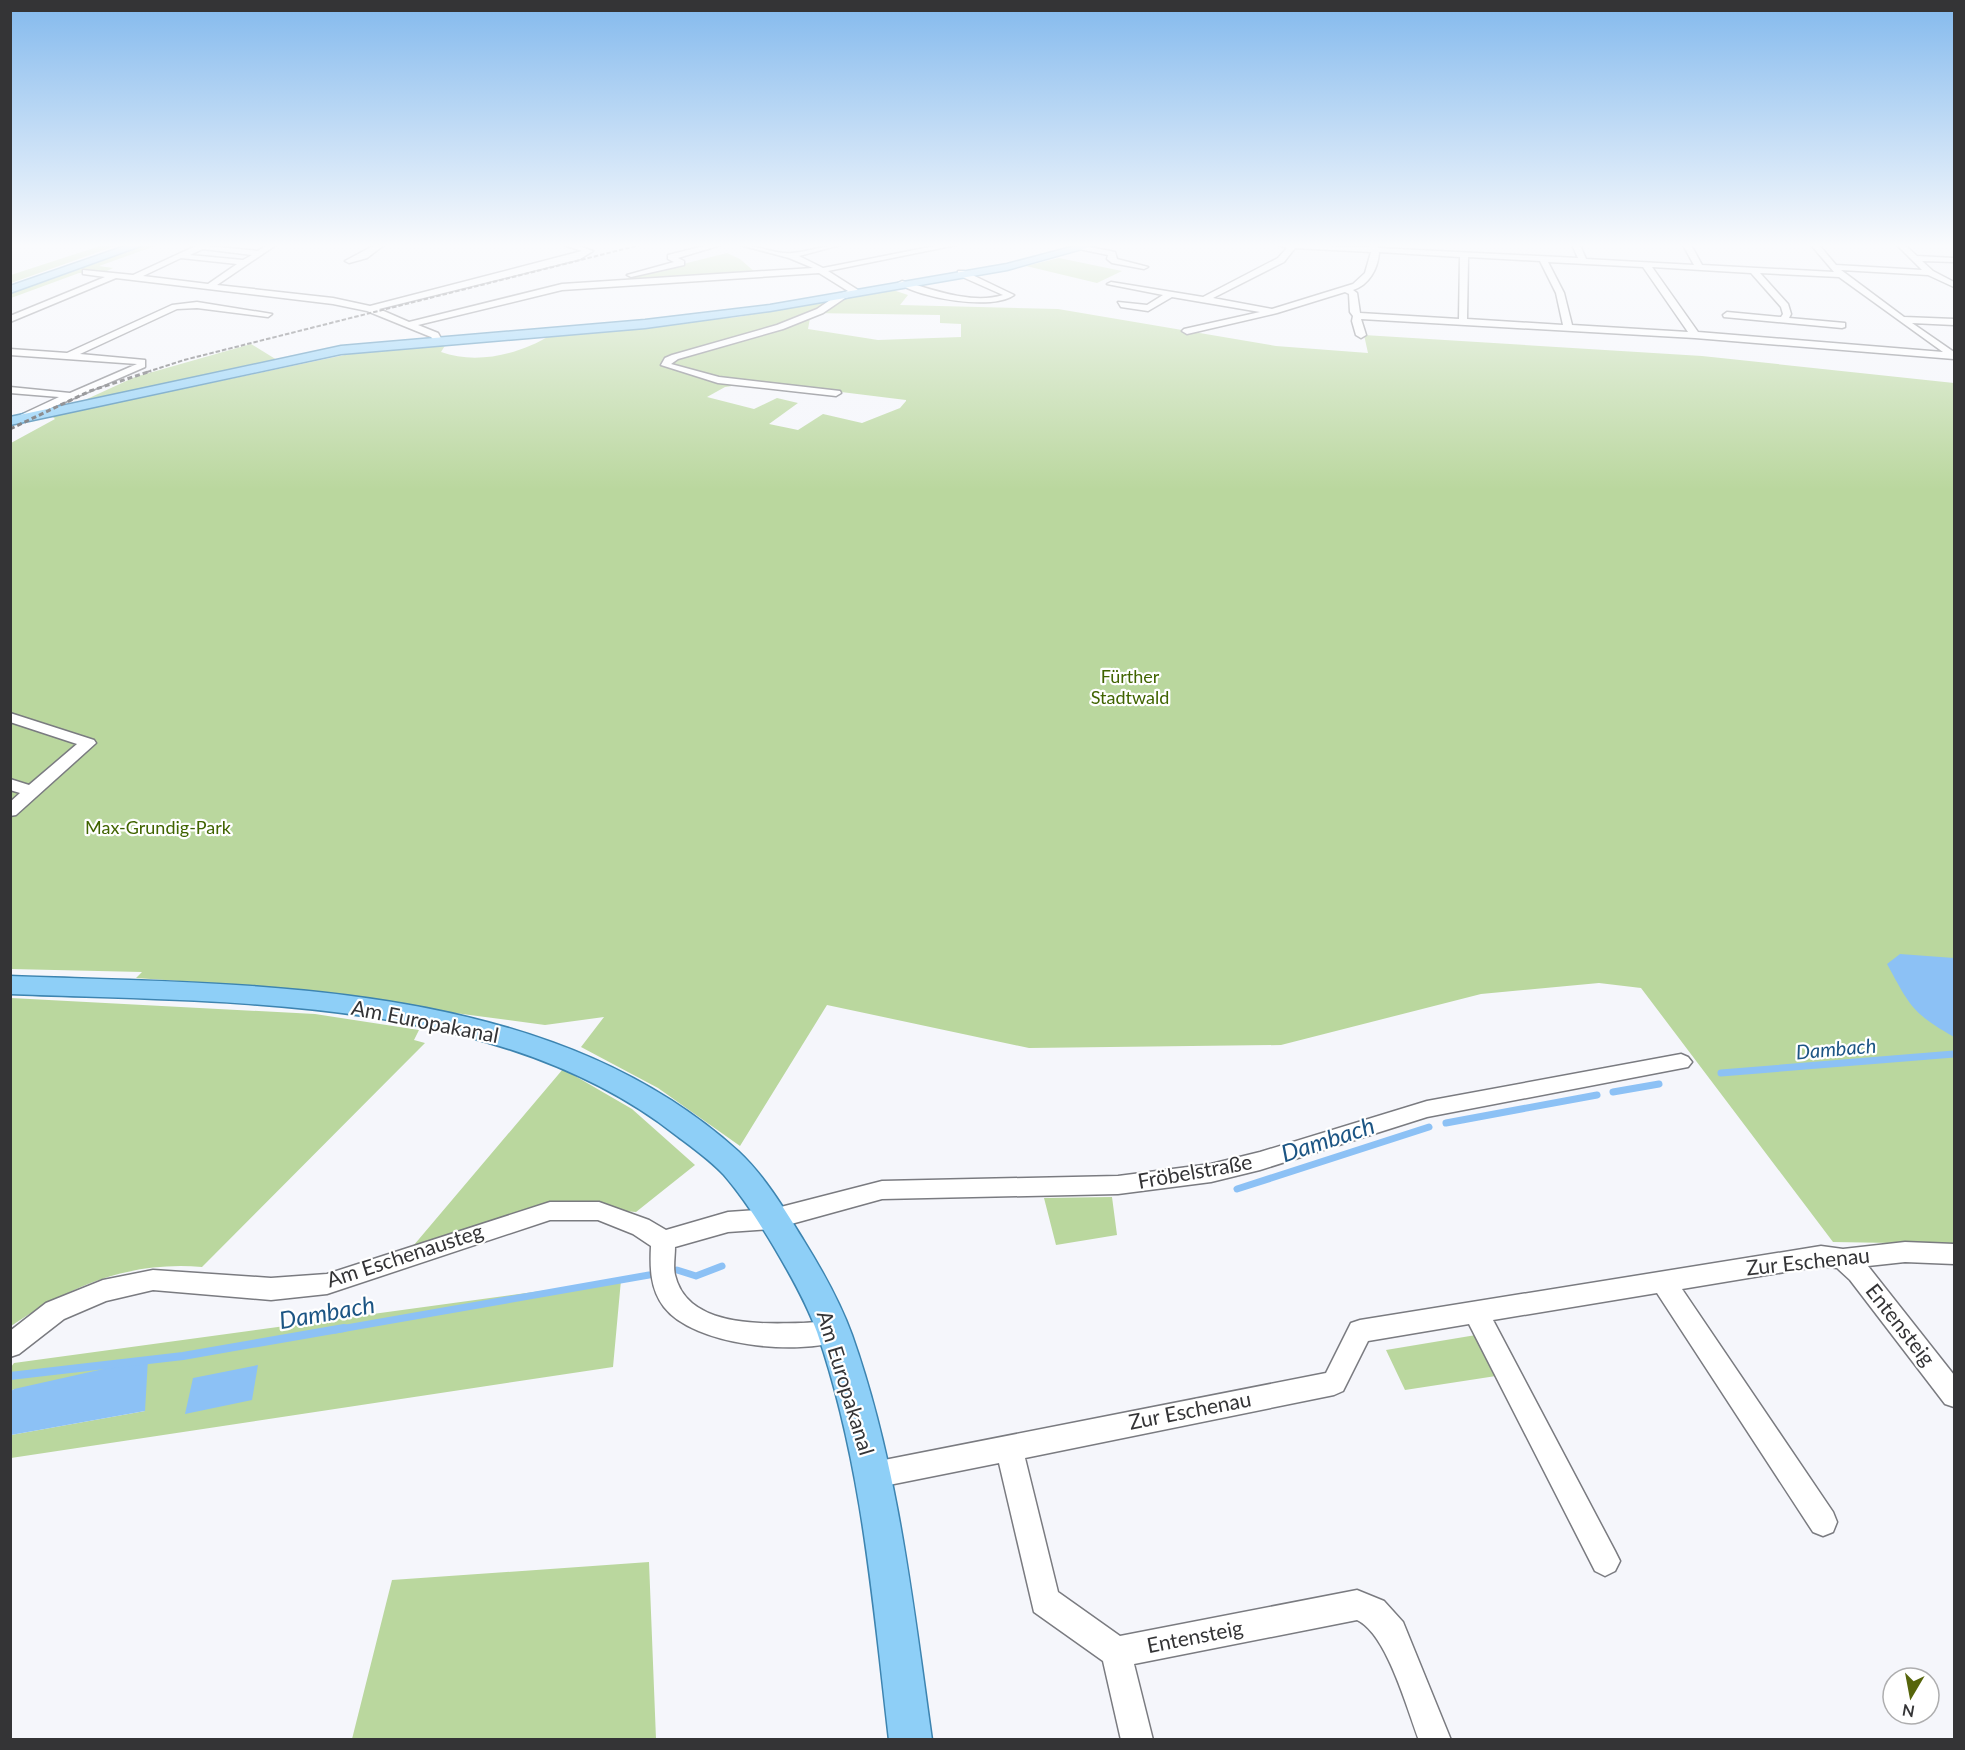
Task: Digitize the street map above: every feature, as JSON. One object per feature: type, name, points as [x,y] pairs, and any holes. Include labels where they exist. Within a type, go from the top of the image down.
[{"type":"main road","points":[[14,420],[363,347],[594,327]]},
{"type":"main road","name":"Am Europakanal","points":[[10,985],[238,996],[335,1005],[429,1018],[519,1040],[585,1065],[649,1098],[680,1119],[728,1160],[774,1218],[808,1275],[833,1332],[873,1475],[911,1740]]},
{"type":"street","points":[[68,355],[131,327]]},
{"type":"street","points":[[417,327],[435,334],[437,340]]},
{"type":"street","points":[[778,327],[675,357],[668,360],[666,365],[718,380],[836,393]]},
{"type":"street","points":[[1187,331],[1206,327]]},
{"type":"street","points":[[1358,327],[1360,335]]},
{"type":"street","points":[[1561,327],[1954,356]]},
{"type":"street","points":[[1689,327],[1695,335]]},
{"type":"street","points":[[1912,327],[1954,356]]},
{"type":"street","points":[[10,352],[142,362],[142,365],[14,420]]},
{"type":"street","points":[[10,390],[69,396]]},
{"type":"street","points":[[10,717],[88,743],[10,811]]},
{"type":"street","points":[[10,784],[32,792]]},
{"type":"street","name":"Fröbelstraße","points":[[774,1218],[882,1190],[1118,1185],[1211,1173],[1260,1161],[1427,1109],[1681,1062]]},
{"type":"street","name":"Am Eschenausteg","points":[[10,1346],[55,1311],[103,1291],[153,1281],[271,1289],[327,1284],[550,1211],[599,1210],[641,1227],[663,1241]]},
{"type":"street","points":[[774,1218],[728,1222],[663,1241],[660,1259],[667,1291],[675,1304],[688,1316],[705,1324],[788,1336],[833,1332]]},
{"type":"street","name":"Zur Eschenau","points":[[873,1475],[1334,1383],[1360,1331],[1821,1256],[1843,1259],[1905,1252],[1954,1254]]},
{"type":"street","name":"Entensteig","points":[[1843,1259],[1859,1273],[1954,1395]]},
{"type":"street","points":[[1663,1282],[1823,1522]]},
{"type":"street","points":[[1476,1312],[1605,1561]]},
{"type":"street","points":[[1009,1447],[1045,1601],[1116,1652],[1137,1740]]},
{"type":"street","name":"Entensteig","points":[[1116,1652],[1357,1605],[1373,1612],[1392,1633],[1435,1740]]},
{"type":"green space","name":"Fürther Stadtwald","points":[[638,327],[808,327],[808,329],[878,340],[961,337],[961,327],[1162,327],[1276,346],[1368,353],[1364,335],[1702,356],[1954,383],[1954,1244],[1833,1242],[1641,988],[1599,983],[1481,994],[1281,1045],[1029,1048],[827,1005],[740,1146],[658,1088],[581,1047],[604,1017],[545,1025],[253,986],[136,978],[142,972],[11,969],[11,443],[55,419],[52,416],[359,352],[446,344],[441,352],[469,358],[483,357],[526,348],[551,335]],"holes":[[[759,382],[906,400],[900,408],[862,423],[823,414],[798,430],[769,424],[798,403],[777,398],[754,409],[707,397],[725,387]]]},
{"type":"green space","points":[[251,344],[277,360],[91,401],[87,399],[135,377]]},
{"type":"green space","points":[[11,998],[315,1014],[419,1030],[414,1040],[425,1043],[202,1267],[149,1268],[101,1279],[56,1299],[11,1326]]},
{"type":"green space","points":[[563,1069],[632,1109],[695,1165],[636,1212],[543,1204],[408,1252]]},
{"type":"green space","points":[[1112,1197],[1117,1235],[1056,1245],[1044,1198]]},
{"type":"green space","points":[[621,1280],[613,1367],[11,1458],[11,1435],[145,1411],[14,1389],[11,1391],[11,1367],[14,1363]]},
{"type":"green space","points":[[1476,1335],[1496,1376],[1405,1390],[1386,1350]]},
{"type":"green space","points":[[649,1562],[656,1739],[352,1739],[392,1580]]},
{"type":"water","points":[[1900,954],[1954,958],[1954,1037],[1920,1014],[1901,990],[1887,964]]},
{"type":"water","points":[[148,1359],[145,1411],[11,1435],[11,1391],[14,1389]]},
{"type":"water","points":[[258,1365],[252,1400],[185,1414],[193,1378]]},
{"type":"waterway","name":"Dambach","points":[[1721,1073],[1954,1054]]},
{"type":"waterway","name":"Dambach","points":[[1613,1092],[1659,1084]]},
{"type":"waterway","name":"Dambach","points":[[1446,1123],[1597,1095]]},
{"type":"waterway","name":"Dambach","points":[[1237,1189],[1429,1127]]},
{"type":"waterway","name":"Dambach","points":[[677,1270],[696,1276],[722,1266]]},
{"type":"waterway","name":"Dambach","points":[[335,1330],[649,1275]]},
{"type":"waterway","name":"Dambach","points":[[10,1376],[183,1356],[344,1328]]},
{"type":"railway","points":[[147,372],[184,360],[316,327]]},
{"type":"railway","points":[[10,429],[90,391],[151,371]]},
{"type":"park label","name":"Max-Grundig-Park","points":[[158,828]]}]
